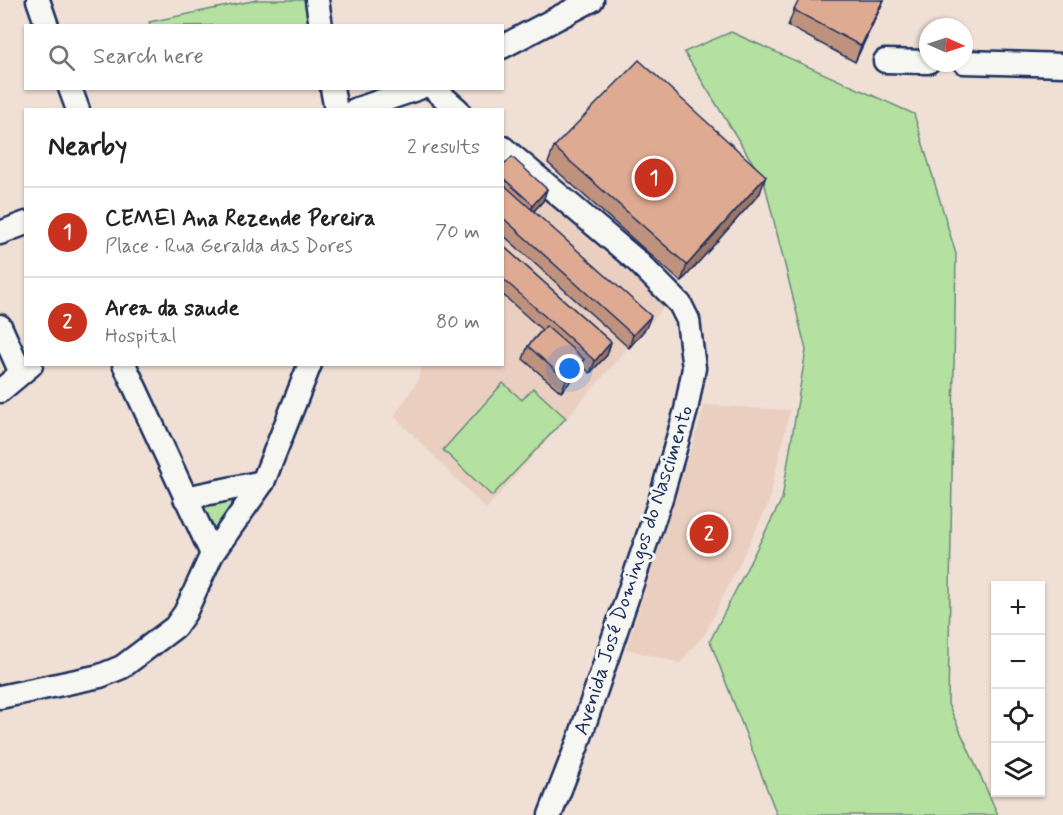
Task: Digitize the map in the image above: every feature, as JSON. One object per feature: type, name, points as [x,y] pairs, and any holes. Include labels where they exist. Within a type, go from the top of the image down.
[{"type":"street","points":[[38,0],[46,24]]},
{"type":"street","points":[[317,0],[321,24]]},
{"type":"street","points":[[504,46],[592,0]]},
{"type":"street","points":[[885,61],[919,62]]},
{"type":"street","points":[[973,62],[1063,65]]},
{"type":"street","points":[[71,90],[77,108]]},
{"type":"street","points":[[332,90],[336,108]]},
{"type":"street","points":[[361,108],[413,90]]},
{"type":"street","points":[[435,90],[456,108]]},
{"type":"street","name":"Avenida José Domingos do Nascimento","points":[[504,149],[644,268],[680,304],[688,320],[694,368],[686,410],[661,498],[578,743],[550,815]]},
{"type":"street","points":[[0,233],[24,224]]},
{"type":"street","points":[[0,326],[24,366]]},
{"type":"street","points":[[125,366],[212,554]]},
{"type":"street","points":[[0,697],[100,676],[130,661],[176,627],[212,554],[263,482],[309,366]]},
{"type":"street","points":[[0,391],[26,369]]},
{"type":"street","points":[[185,498],[263,482]]},
{"type":"shaded area","points":[[504,161],[665,306],[486,509],[394,416],[417,382],[422,366],[504,366]]},
{"type":"shaded area","points":[[705,405],[790,410],[768,505],[706,632],[680,663],[626,649]]},
{"type":"green space","points":[[257,0],[308,0],[310,24],[150,24],[149,22]]},
{"type":"green space","points":[[731,32],[914,114],[956,254],[948,704],[998,815],[777,815],[710,641],[782,499],[806,350],[764,181],[684,52]]},
{"type":"green space","points":[[503,383],[522,400],[533,388],[566,418],[492,496],[443,450]]},
{"type":"green space","points":[[244,492],[212,541],[192,502]]},
{"type":"building","points":[[799,0],[883,0],[861,46],[794,10]]},
{"type":"building","points":[[639,60],[766,176],[687,265],[554,147]]},
{"type":"building","points":[[512,157],[547,189],[533,205],[504,179],[504,165]]},
{"type":"building","points":[[504,185],[651,316],[633,335],[504,219]]},
{"type":"building","points":[[504,247],[611,342],[595,361],[504,280]]},
{"type":"building","points":[[546,326],[584,359],[566,380],[528,346]]},
{"type":"place","name":"CEMEI Ana Rezende Pereira","points":[[654,178]]},
{"type":"place","name":"Area da saude","points":[[709,534]]}]
